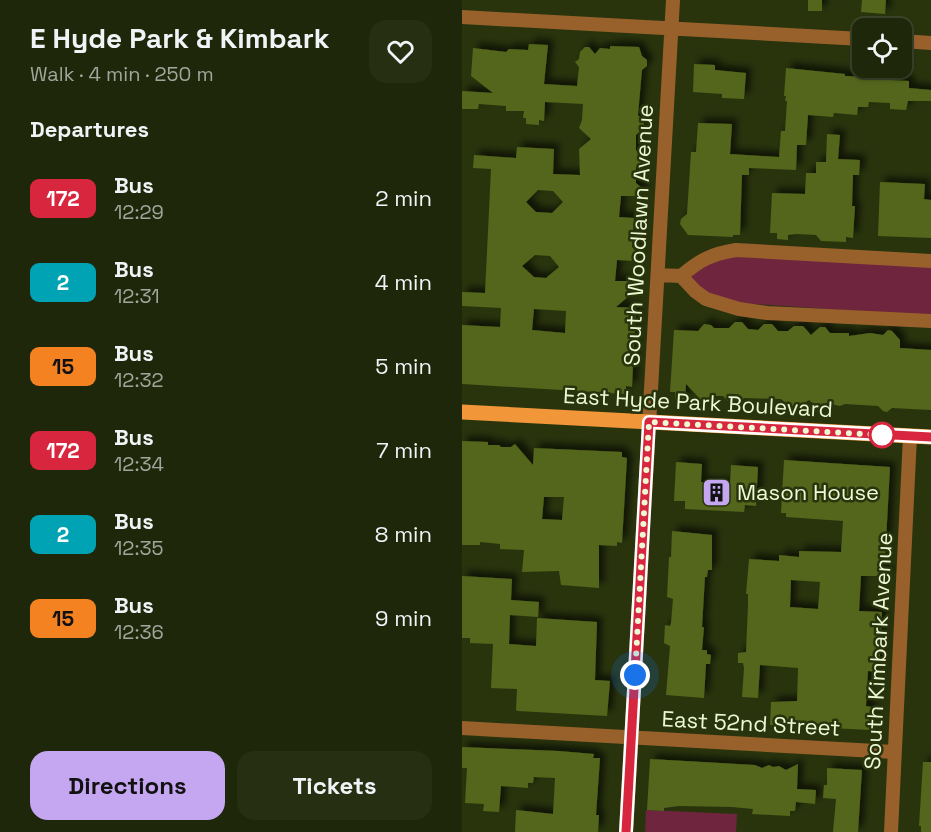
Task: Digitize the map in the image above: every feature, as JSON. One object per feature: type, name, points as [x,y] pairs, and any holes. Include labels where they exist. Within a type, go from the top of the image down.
[{"type":"main road","name":"East Hyde Park Boulevard","points":[[462,412],[931,437]]},
{"type":"street","name":"South Woodlawn Avenue","points":[[626,832],[673,0]]},
{"type":"street","points":[[462,17],[852,38]]},
{"type":"street","points":[[912,42],[931,43]]},
{"type":"street","points":[[657,275],[681,276],[700,260],[716,253],[736,250],[931,261]]},
{"type":"street","points":[[681,276],[706,299],[739,309],[778,314],[931,321]]},
{"type":"street","name":"South Kimbark Avenue","points":[[891,832],[910,436]]},
{"type":"street","name":"East 52nd Street","points":[[462,728],[894,752]]},
{"type":"shaded area","points":[[738,255],[931,267],[931,316],[738,303],[710,294],[694,282],[691,276],[715,260]]},
{"type":"shaded area","points":[[646,810],[737,814],[736,832],[645,832]]},
{"type":"building","points":[[808,0],[822,0],[822,11],[808,11]]},
{"type":"building","points":[[862,0],[886,0],[885,14],[861,12]]},
{"type":"building","points":[[529,44],[548,45],[544,84],[577,86],[579,67],[575,62],[585,47],[589,47],[595,54],[600,48],[610,49],[610,46],[639,47],[642,56],[647,60],[647,66],[642,70],[638,115],[644,122],[644,127],[636,135],[636,150],[642,157],[642,162],[636,167],[636,183],[644,190],[638,196],[621,196],[619,217],[634,218],[632,247],[638,253],[635,261],[617,260],[615,281],[633,281],[636,286],[636,290],[616,307],[636,308],[632,387],[626,386],[626,394],[462,384],[462,325],[500,327],[501,308],[462,306],[462,292],[485,293],[491,169],[473,168],[474,155],[516,158],[517,147],[554,149],[553,174],[580,175],[579,149],[591,139],[579,128],[583,104],[545,102],[544,121],[539,120],[539,125],[526,124],[526,118],[523,118],[524,111],[506,111],[506,106],[479,104],[478,109],[462,109],[462,91],[493,93],[471,76],[473,48],[506,52],[509,49],[528,50]],"holes":[[[538,190],[553,191],[563,202],[552,213],[536,212],[526,202]],[[535,255],[550,256],[559,267],[546,278],[534,277],[522,266]],[[534,309],[566,311],[565,333],[532,330]]]},
{"type":"building","points":[[694,64],[715,65],[715,70],[746,73],[744,99],[722,98],[722,94],[693,92]]},
{"type":"building","points":[[786,68],[845,74],[852,78],[909,81],[909,88],[931,90],[931,101],[908,101],[906,110],[890,109],[890,103],[869,102],[868,107],[858,107],[857,115],[834,113],[833,117],[808,115],[806,145],[797,145],[796,170],[749,168],[749,175],[742,175],[740,235],[733,235],[733,237],[688,235],[680,224],[681,219],[687,214],[691,152],[696,152],[698,123],[732,124],[730,154],[779,157],[781,131],[785,131],[787,101],[784,96]]},
{"type":"building","points":[[827,134],[840,135],[838,159],[860,160],[859,175],[853,175],[852,206],[855,206],[853,238],[846,237],[846,242],[821,241],[816,235],[797,234],[788,235],[788,240],[777,239],[777,233],[770,233],[772,193],[805,194],[806,173],[816,173],[816,162],[826,162]]},
{"type":"building","points":[[880,182],[925,184],[924,199],[931,200],[931,238],[878,236]]},
{"type":"building","points":[[735,322],[742,322],[748,329],[758,330],[764,324],[772,324],[778,331],[788,331],[794,326],[803,326],[811,335],[820,327],[825,327],[830,333],[849,333],[849,336],[870,333],[883,335],[888,330],[892,331],[900,340],[900,348],[931,350],[931,410],[892,408],[887,412],[878,406],[845,404],[840,406],[827,403],[822,408],[809,400],[799,406],[789,406],[781,399],[744,398],[738,403],[730,403],[723,396],[712,396],[707,401],[702,401],[686,384],[685,400],[675,399],[675,392],[670,392],[674,330],[698,331],[704,324],[714,328],[729,328]]},
{"type":"building","points":[[462,441],[488,442],[488,445],[501,447],[511,447],[515,444],[533,465],[534,448],[622,452],[622,457],[627,458],[622,543],[617,542],[617,546],[599,545],[599,588],[561,585],[559,571],[522,572],[524,550],[500,549],[500,544],[480,542],[480,545],[462,545]],"holes":[[[544,497],[564,497],[562,520],[542,519]]]},
{"type":"building","points":[[784,460],[890,467],[885,560],[880,566],[892,576],[861,576],[859,611],[882,612],[879,672],[868,671],[866,706],[872,707],[870,730],[770,725],[771,702],[797,701],[798,668],[760,665],[758,698],[742,697],[744,668],[743,663],[738,663],[738,653],[746,652],[748,594],[746,594],[749,559],[779,561],[779,555],[799,557],[799,551],[841,552],[843,521],[786,517],[786,513],[781,513]],"holes":[[[791,580],[820,582],[818,609],[790,607]]]},
{"type":"building","name":"Mason House","points":[[676,462],[702,464],[701,482],[730,484],[731,465],[758,467],[756,506],[745,505],[744,512],[685,509],[685,501],[674,501]]},
{"type":"building","points":[[672,531],[712,535],[712,570],[708,570],[707,577],[705,577],[702,627],[704,627],[702,650],[707,650],[707,654],[711,655],[710,664],[706,664],[704,698],[666,695],[670,646],[664,643],[665,625],[670,626],[671,623],[673,599],[667,597]]},
{"type":"building","points":[[462,576],[512,579],[511,600],[539,602],[538,617],[510,615],[509,644],[536,646],[537,618],[597,622],[595,680],[610,681],[607,716],[518,711],[516,710],[517,689],[491,688],[493,644],[470,643],[470,638],[462,638]]},
{"type":"building","points":[[462,747],[594,754],[593,758],[600,758],[596,815],[599,815],[598,832],[515,832],[516,810],[553,814],[555,778],[534,777],[533,783],[528,783],[528,788],[501,786],[499,812],[483,811],[484,804],[465,803],[467,768],[462,768]]},
{"type":"building","points":[[650,759],[755,765],[762,768],[769,765],[779,766],[786,770],[798,764],[797,789],[816,790],[815,804],[796,802],[795,811],[790,811],[790,816],[752,814],[753,809],[732,807],[679,806],[664,808],[664,811],[647,810]]},
{"type":"building","points":[[923,762],[931,762],[931,832],[921,832],[921,826],[919,826]]},
{"type":"building","points":[[827,768],[862,770],[858,832],[833,832],[836,799],[823,798],[824,785],[827,785]]},
{"type":"bus line","name":"172","points":[[626,832],[649,422],[931,437]]},
{"type":"place","name":"Mason House","points":[[716,492]]},
{"type":"route","points":[[635,675],[649,422],[882,435]]}]
